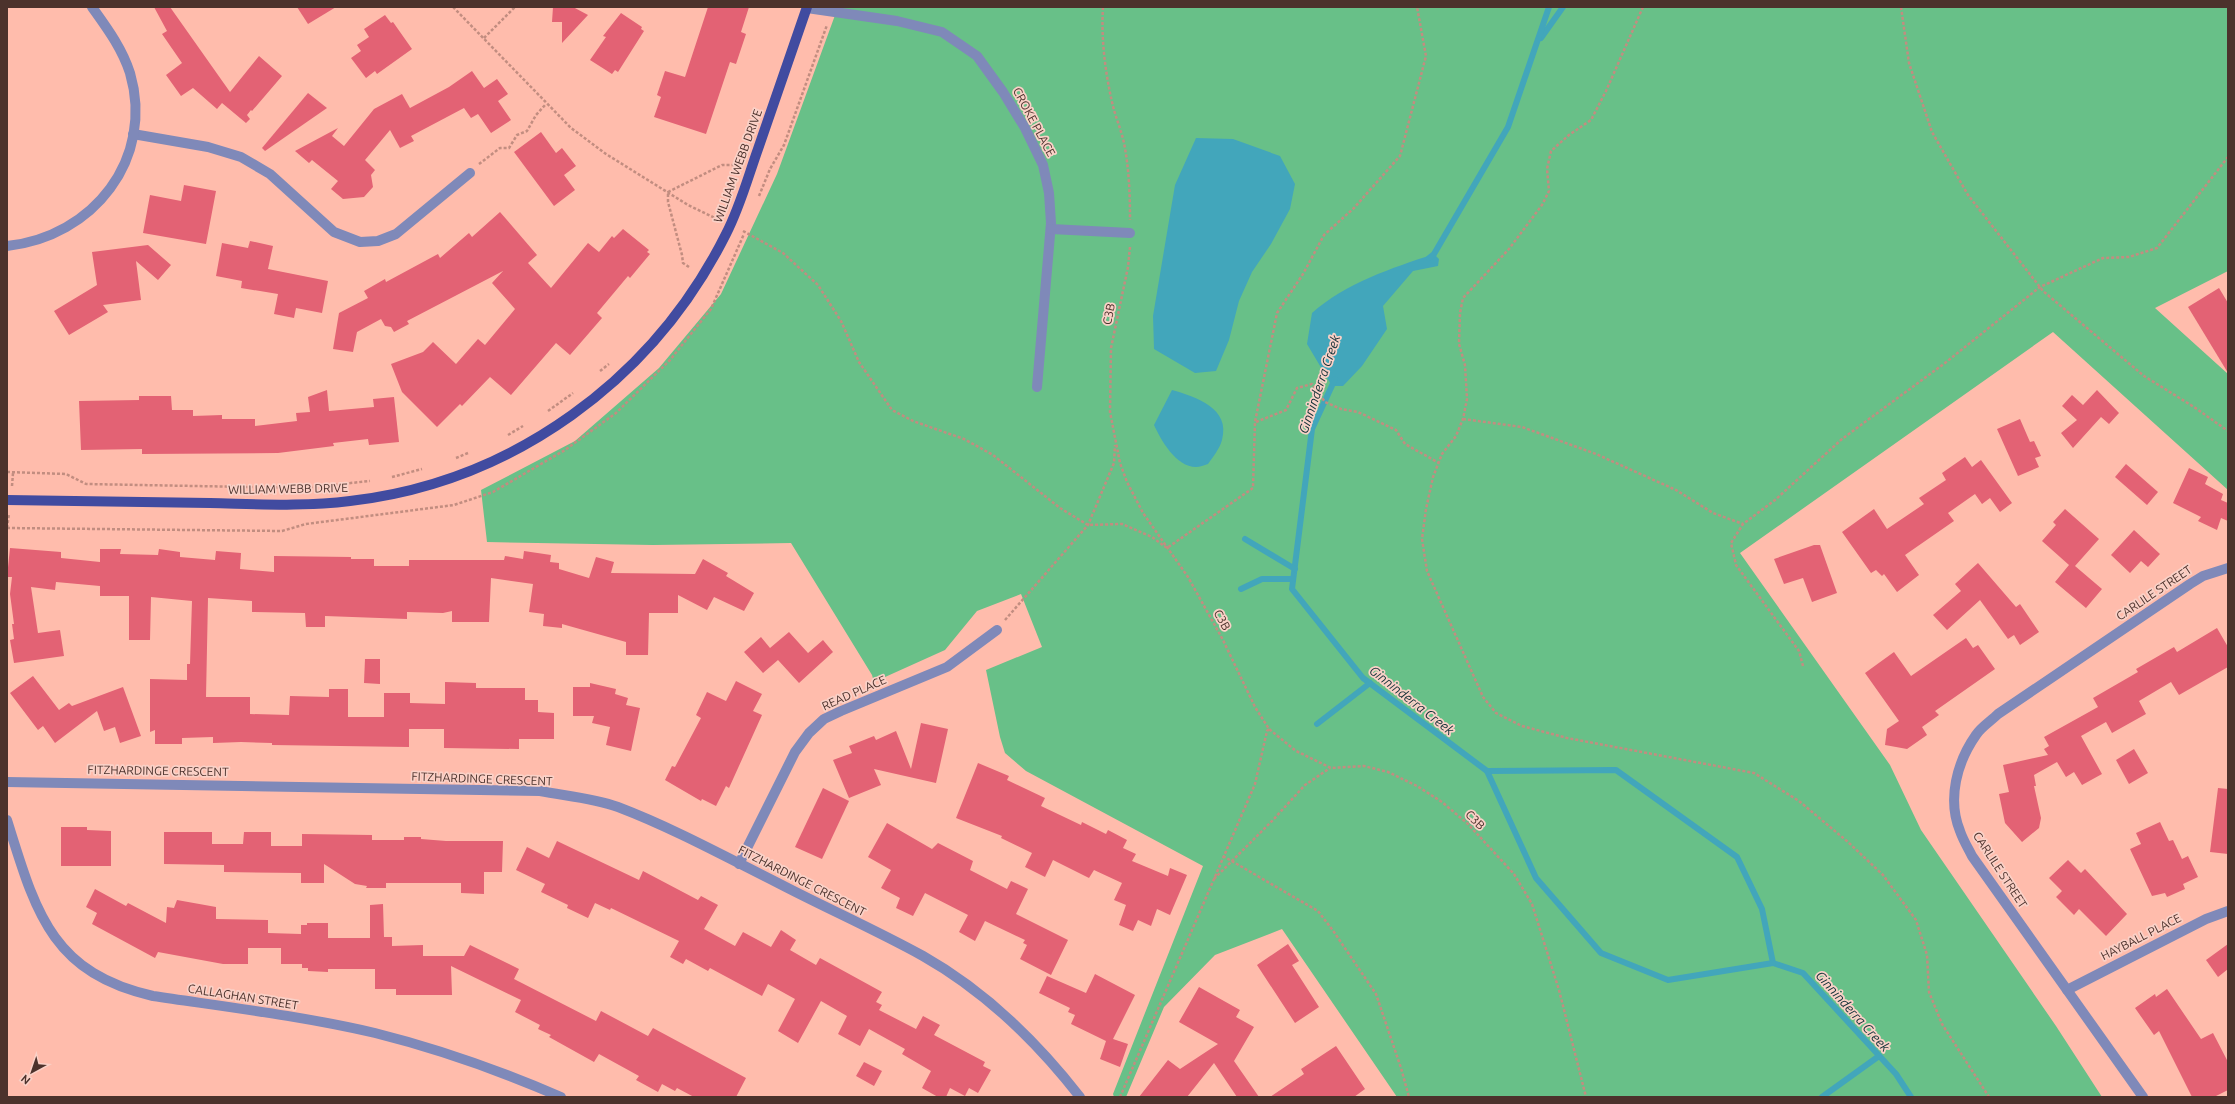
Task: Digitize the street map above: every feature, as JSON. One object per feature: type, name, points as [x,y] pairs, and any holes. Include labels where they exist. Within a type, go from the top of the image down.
[{"type":"main road","name":"WILLIAM WEBB DRIVE","points":[[7,500],[318,504],[349,502],[412,490],[473,470],[503,457],[547,432],[584,407],[609,387],[655,342],[694,291],[734,219],[807,7]]},
{"type":"street","points":[[7,246],[39,240],[64,230],[83,218],[106,194],[116,180],[125,161],[133,134],[135,104],[130,74],[118,45],[92,7]]},
{"type":"street","name":"CROKE PLACE","points":[[807,7],[831,12],[897,21],[942,32],[976,56],[1010,104],[1043,165],[1049,193],[1051,229],[1037,387]]},
{"type":"street","points":[[133,134],[208,147],[241,157],[270,174],[334,232],[360,242],[378,241],[396,234],[470,172]]},
{"type":"street","points":[[1051,229],[1130,233]]},
{"type":"street","name":"CARLILE STREET","points":[[2143,1097],[1972,856],[1959,830],[1954,802],[1957,773],[1962,759],[1976,734],[1998,714],[2190,584],[2203,576],[2228,568]]},
{"type":"street","name":"READ PLACE","points":[[739,864],[795,752],[809,733],[824,720],[841,711],[948,667],[997,630]]},
{"type":"street","name":"FITZHARDINGE CRESCENT","points":[[7,782],[540,791],[592,800],[617,807],[665,827],[924,957],[979,994],[1005,1015],[1053,1062],[1080,1097]]},
{"type":"street","name":"CALLAGHAN STREET","points":[[7,820],[29,890],[43,921],[64,949],[76,961],[105,980],[137,992],[153,996],[276,1014],[375,1033],[473,1061],[561,1097]]},
{"type":"street","name":"HAYBALL PLACE","points":[[2067,990],[2206,918],[2228,911]]},
{"type":"path","points":[[484,38],[515,7]]},
{"type":"path","name":"C3B","points":[[1103,7],[1102,25],[1107,73],[1112,102],[1124,143],[1129,182],[1130,233],[1128,267],[1111,348],[1110,412],[1115,443],[1127,482],[1143,513],[1188,577],[1224,640],[1255,707],[1269,729],[1296,751],[1330,768],[1364,766],[1388,772],[1417,786],[1442,802],[1468,824],[1514,874],[1532,904],[1559,990],[1586,1097]]},
{"type":"path","points":[[984,450],[1021,476],[1060,508],[1088,525],[1122,524],[1152,537],[1167,548],[1253,488],[1255,422],[1277,313],[1303,274],[1324,235],[1354,208],[1400,156],[1426,56],[1416,7]]},
{"type":"path","points":[[1644,7],[1606,91],[1591,120],[1569,135],[1551,151],[1546,169],[1549,191],[1542,205],[1509,249],[1463,298],[1460,313],[1460,344],[1465,365],[1467,398],[1463,419],[1456,436],[1442,454],[1426,509],[1422,539],[1427,571],[1474,678],[1484,697],[1496,713],[1522,726],[1567,738],[1754,773],[1799,801],[1848,842],[1882,875],[1916,920],[1927,955],[1929,992],[1942,1024],[1989,1097]]},
{"type":"path","points":[[1901,7],[1909,63],[1932,132],[1968,195],[2040,287],[2144,376],[2194,407],[2228,431]]},
{"type":"path","points":[[770,169],[784,146],[831,12]]},
{"type":"path","points":[[470,172],[500,148],[509,148],[517,135],[527,131],[536,115],[546,104]]},
{"type":"path","points":[[1803,666],[1799,651],[1736,565],[1731,544],[1743,524],[1774,500],[1842,439],[1945,363],[2040,287],[2103,258],[2129,258],[2156,248],[2228,157]]},
{"type":"path","points":[[689,267],[682,263],[682,255],[668,202],[668,192],[722,165],[736,165]]},
{"type":"path","points":[[684,274],[692,261]]},
{"type":"path","points":[[597,373],[614,359]]},
{"type":"path","points":[[1255,422],[1286,410],[1297,388],[1312,384],[1325,402],[1341,409],[1358,412],[1396,430],[1405,444],[1439,463]]},
{"type":"path","points":[[545,413],[574,392]]},
{"type":"path","points":[[1463,419],[1522,427],[1596,454],[1676,490],[1713,513],[1743,524]]},
{"type":"path","points":[[502,438],[527,424]]},
{"type":"path","points":[[997,630],[1088,525],[1114,463],[1115,443]]},
{"type":"path","points":[[453,460],[475,451]]},
{"type":"path","points":[[389,478],[427,467]]},
{"type":"path","points":[[7,472],[66,474],[86,484],[303,488],[375,480]]},
{"type":"path","points":[[7,528],[282,531],[306,524],[411,510]]},
{"type":"path","points":[[1120,1097],[1255,784],[1267,731],[1269,729]]},
{"type":"path","points":[[1213,880],[1231,860],[1274,820],[1305,785],[1330,768]]},
{"type":"path","points":[[1223,856],[1318,911],[1376,994],[1401,1068],[1409,1097]]},
{"type":"green space","points":[[838,7],[2228,7],[2228,271],[2155,308],[2228,374],[2228,490],[2053,332],[1740,553],[1890,765],[1921,830],[2056,1026],[2102,1097],[1397,1097],[1282,929],[1215,955],[1164,1007],[1126,1097],[1114,1097],[1113,1094],[1203,866],[1026,771],[1005,753],[1000,737],[986,670],[1042,647],[1021,594],[977,611],[945,650],[874,682],[872,675],[791,543],[653,545],[487,542],[481,490],[575,441],[659,368],[721,294],[777,174]]},
{"type":"water","points":[[1196,138],[1233,139],[1280,156],[1295,184],[1290,209],[1271,244],[1252,272],[1239,301],[1229,340],[1216,371],[1195,373],[1154,349],[1153,316],[1175,185]]},
{"type":"water","points":[[1434,254],[1439,259],[1438,266],[1413,271],[1383,306],[1387,329],[1362,366],[1343,386],[1332,386],[1307,344],[1312,313],[1325,302],[1354,285],[1386,271]]},
{"type":"water","points":[[1172,390],[1201,400],[1216,412],[1221,420],[1223,429],[1222,440],[1208,464],[1196,467],[1182,463],[1170,452],[1154,425]]},
{"type":"building","points":[[154,7],[170,7],[230,92],[259,56],[282,76],[247,115],[250,119],[246,123],[222,103],[217,109],[193,88],[181,96],[166,75],[182,63],[162,34],[167,31]]},
{"type":"building","points":[[297,7],[336,7],[308,24]]},
{"type":"building","points":[[553,7],[573,7],[588,15],[562,43],[562,22],[552,22]]},
{"type":"building","points":[[708,7],[749,7],[741,32],[746,34],[736,64],[730,62],[706,134],[654,117],[661,97],[657,95],[665,71],[685,77]]},
{"type":"building","points":[[621,13],[642,27],[641,29],[644,31],[618,72],[615,70],[612,74],[590,60],[606,37],[603,36]]},
{"type":"building","points":[[385,15],[391,23],[393,22],[412,49],[377,74],[375,71],[366,78],[351,58],[361,51],[357,45],[369,37],[364,29]]},
{"type":"building","points":[[472,71],[484,88],[497,79],[508,94],[498,101],[511,120],[491,133],[478,114],[471,118],[464,108],[411,136],[414,141],[400,148],[390,130],[365,160],[375,170],[371,175],[373,187],[364,197],[343,199],[331,189],[338,181],[312,160],[309,163],[295,151],[338,128],[332,136],[344,146],[374,109],[402,94],[410,108],[449,87]]},
{"type":"building","points":[[308,93],[327,108],[265,151],[262,148]]},
{"type":"building","points":[[541,132],[556,153],[562,148],[576,166],[564,175],[575,190],[554,206],[514,152]]},
{"type":"building","points":[[184,185],[216,191],[206,244],[143,233],[150,195],[181,201]]},
{"type":"building","points":[[500,212],[537,255],[528,263],[551,288],[588,243],[599,252],[612,236],[614,238],[623,229],[649,250],[647,252],[650,254],[630,278],[628,276],[597,313],[602,318],[570,355],[556,343],[511,395],[490,377],[462,406],[460,404],[437,427],[402,392],[391,364],[423,352],[433,342],[456,364],[478,339],[485,345],[515,309],[492,283],[503,271],[407,321],[409,324],[394,332],[391,327],[385,326],[381,319],[357,332],[353,352],[333,349],[339,313],[368,298],[364,291],[385,279],[386,282],[438,254],[440,258],[469,233],[472,237]]},
{"type":"building","points":[[250,241],[273,246],[268,269],[328,281],[322,313],[296,308],[294,318],[274,314],[278,294],[241,288],[242,281],[216,276],[222,243],[248,248]]},
{"type":"building","points":[[148,245],[171,265],[158,280],[136,261],[141,300],[103,305],[108,312],[69,335],[54,311],[97,285],[92,252]]},
{"type":"building","points":[[2219,288],[2228,303],[2228,373],[2188,307]]},
{"type":"building","points":[[327,390],[329,411],[374,407],[373,399],[394,397],[399,442],[369,445],[368,439],[333,443],[334,446],[278,453],[142,454],[142,449],[81,450],[79,401],[139,400],[139,396],[171,396],[172,410],[193,410],[193,416],[222,415],[222,419],[255,419],[255,426],[297,421],[296,413],[310,412],[308,397]]},
{"type":"building","points":[[2097,390],[2119,413],[2109,424],[2101,417],[2073,448],[2061,433],[2077,420],[2062,406],[2072,395],[2083,405]]},
{"type":"building","points":[[2020,419],[2030,442],[2034,441],[2041,456],[2035,458],[2039,467],[2018,476],[1997,429]]},
{"type":"building","points":[[1965,457],[1972,467],[1981,460],[2012,503],[2000,512],[1990,498],[1982,504],[1975,494],[1948,513],[1954,521],[1905,555],[1919,575],[1897,592],[1884,574],[1882,576],[1876,570],[1871,573],[1842,532],[1874,509],[1887,529],[1924,504],[1919,498],[1946,480],[1942,473]]},
{"type":"building","points":[[2126,464],[2158,492],[2147,505],[2115,477]]},
{"type":"building","points":[[2189,468],[2208,477],[2205,484],[2223,494],[2221,500],[2228,503],[2228,521],[2221,518],[2217,530],[2198,521],[2201,517],[2173,503]]},
{"type":"building","points":[[2065,509],[2099,539],[2075,566],[2102,589],[2086,608],[2055,582],[2069,565],[2042,541],[2056,525],[2053,522]]},
{"type":"building","points":[[2134,530],[2160,554],[2148,567],[2141,561],[2130,573],[2111,555]]},
{"type":"building","points":[[1814,545],[1820,545],[1837,593],[1812,602],[1803,578],[1784,584],[1774,559]]},
{"type":"building","points":[[10,548],[61,552],[61,558],[100,562],[100,549],[121,549],[120,554],[158,555],[159,549],[180,552],[180,557],[215,560],[216,551],[241,553],[240,569],[274,572],[274,556],[351,557],[351,559],[374,559],[374,566],[409,566],[409,560],[504,560],[505,556],[523,559],[524,551],[551,555],[550,562],[559,563],[559,569],[589,578],[596,557],[614,562],[611,573],[695,574],[703,559],[728,573],[726,576],[754,593],[744,611],[714,597],[707,610],[678,595],[678,613],[649,613],[648,655],[626,655],[626,642],[562,624],[562,628],[543,626],[544,614],[529,612],[533,584],[491,578],[489,622],[452,622],[452,611],[443,613],[407,612],[407,619],[325,616],[325,627],[306,627],[305,613],[252,612],[252,601],[208,598],[206,697],[250,697],[250,714],[289,715],[290,696],[329,697],[329,689],[348,689],[348,717],[384,717],[384,693],[410,693],[410,703],[445,704],[445,682],[476,683],[476,688],[525,688],[525,700],[538,700],[538,712],[554,713],[554,739],[519,739],[519,749],[444,748],[444,729],[409,729],[409,747],[272,745],[272,743],[241,742],[213,743],[213,737],[182,738],[182,744],[155,744],[155,730],[150,732],[150,679],[187,680],[187,664],[190,664],[192,601],[151,597],[150,640],[129,640],[129,596],[100,596],[100,586],[56,582],[55,590],[31,587],[38,633],[60,630],[64,656],[14,663],[10,640],[14,639],[12,624],[14,624],[10,594],[12,577],[7,577]]},
{"type":"building","points":[[1978,563],[2016,607],[2020,604],[2039,632],[2020,645],[2014,635],[2008,639],[1980,600],[1947,630],[1933,615],[1961,591],[1955,584]]},
{"type":"building","points":[[2217,628],[2228,647],[2228,667],[2179,695],[2171,682],[2139,701],[2146,714],[2112,733],[2106,722],[2081,736],[2102,774],[2082,785],[2074,772],[2066,777],[2057,762],[2034,775],[2036,786],[2034,786],[2041,818],[2039,828],[2022,842],[2005,823],[1999,794],[2009,792],[2003,765],[2048,755],[2044,749],[2049,746],[2044,737],[2098,707],[2093,698],[2138,672],[2136,669],[2174,647],[2177,652]]},
{"type":"building","points":[[789,632],[808,653],[823,640],[833,652],[799,683],[778,660],[763,673],[744,652],[761,637],[770,648]]},
{"type":"building","points":[[1966,638],[1973,648],[1978,645],[1995,669],[1935,711],[1939,715],[1922,727],[1927,735],[1907,749],[1885,745],[1887,729],[1899,721],[1865,673],[1894,652],[1911,676]]},
{"type":"building","points":[[365,659],[380,659],[380,684],[364,683]]},
{"type":"building","points":[[33,676],[59,710],[69,703],[72,706],[123,687],[141,736],[120,743],[115,727],[104,731],[97,711],[55,743],[43,726],[38,730],[10,693]]},
{"type":"building","points":[[736,681],[762,694],[753,711],[762,715],[729,788],[726,786],[716,806],[702,799],[701,801],[665,780],[672,766],[675,767],[701,718],[696,715],[707,692],[726,701]]},
{"type":"building","points":[[590,683],[616,689],[615,694],[628,698],[626,705],[640,708],[631,751],[606,745],[610,727],[592,723],[594,716],[573,716],[573,687],[590,687]]},
{"type":"building","points":[[921,723],[948,729],[936,783],[874,769],[881,785],[849,798],[833,760],[852,753],[849,746],[874,736],[876,740],[896,731],[911,769]]},
{"type":"building","points":[[2134,749],[2148,773],[2129,784],[2116,760]]},
{"type":"building","points":[[978,763],[1009,776],[1007,780],[1045,798],[1041,806],[1081,825],[1082,822],[1106,834],[1108,830],[1127,840],[1123,848],[1136,854],[1132,861],[1168,876],[1170,868],[1187,875],[1170,915],[1157,909],[1151,926],[1138,920],[1133,931],[1119,925],[1126,905],[1114,900],[1122,883],[1094,870],[1089,878],[1053,860],[1045,877],[1025,867],[1032,853],[1001,838],[1002,836],[956,818]]},
{"type":"building","points":[[823,788],[849,801],[822,859],[795,847]]},
{"type":"building","points":[[2218,788],[2228,789],[2228,854],[2210,852]]},
{"type":"building","points":[[2160,822],[2169,841],[2173,840],[2182,859],[2188,856],[2198,877],[2183,884],[2185,889],[2167,897],[2165,893],[2152,896],[2130,849],[2141,844],[2136,833]]},
{"type":"building","points":[[887,823],[932,849],[938,843],[973,861],[970,870],[1007,889],[1011,881],[1028,889],[1016,914],[1068,940],[1051,975],[1020,959],[1027,945],[1023,943],[1025,940],[985,921],[975,941],[959,932],[968,915],[925,893],[913,916],[896,908],[900,898],[881,888],[891,870],[868,857]]},
{"type":"building","points":[[61,827],[87,827],[87,830],[111,831],[111,866],[61,866]]},
{"type":"building","points":[[164,832],[212,832],[212,844],[243,844],[244,832],[271,832],[271,846],[302,846],[302,834],[372,835],[372,840],[404,840],[404,837],[421,837],[421,839],[446,841],[503,841],[502,872],[484,872],[484,894],[461,893],[461,883],[386,883],[386,888],[366,888],[367,886],[355,884],[324,864],[324,883],[301,883],[301,873],[224,872],[224,865],[164,864]]},
{"type":"building","points":[[557,841],[639,880],[643,871],[698,900],[701,896],[718,905],[704,929],[735,946],[743,932],[771,947],[781,930],[796,940],[790,950],[816,965],[820,958],[882,992],[876,1002],[882,1005],[879,1010],[916,1029],[923,1016],[940,1025],[934,1035],[985,1062],[983,1066],[991,1070],[978,1093],[969,1088],[965,1096],[950,1088],[946,1097],[938,1097],[922,1088],[931,1071],[902,1054],[905,1049],[869,1029],[860,1046],[838,1034],[847,1016],[821,1001],[798,1043],[778,1031],[795,999],[768,984],[762,996],[710,968],[708,971],[686,959],[683,964],[670,957],[679,941],[611,908],[610,910],[595,903],[588,918],[567,908],[568,905],[541,892],[545,884],[516,870],[527,847],[549,858]]},
{"type":"building","points":[[2068,860],[2081,873],[2085,869],[2127,914],[2106,936],[2079,909],[2074,915],[2056,897],[2062,891],[2049,878]]},
{"type":"building","points":[[95,889],[126,906],[128,903],[166,923],[167,907],[174,908],[177,900],[216,907],[216,919],[268,920],[268,933],[301,934],[301,925],[307,925],[307,923],[328,923],[328,938],[370,938],[370,905],[383,904],[384,937],[392,937],[392,946],[423,945],[423,956],[464,956],[470,945],[519,969],[514,979],[596,1021],[601,1011],[648,1036],[653,1028],[746,1078],[736,1097],[694,1097],[677,1088],[675,1091],[662,1084],[658,1092],[636,1080],[639,1076],[599,1054],[594,1062],[549,1037],[551,1035],[538,1029],[540,1025],[515,1012],[521,1000],[451,966],[452,995],[396,995],[396,989],[375,989],[375,969],[328,969],[328,972],[308,971],[308,968],[302,968],[302,964],[281,964],[281,948],[248,948],[248,964],[223,964],[158,952],[155,958],[92,924],[97,913],[86,907]]},
{"type":"building","points":[[1288,944],[1299,961],[1292,965],[1319,1007],[1295,1023],[1257,965]]},
{"type":"building","points":[[2228,944],[2228,969],[2218,977],[2206,960]]},
{"type":"building","points":[[1095,974],[1135,995],[1113,1039],[1128,1044],[1120,1067],[1100,1059],[1106,1041],[1071,1024],[1075,1015],[1068,1012],[1070,1008],[1039,993],[1047,976],[1086,993]]},
{"type":"building","points":[[1199,987],[1240,1010],[1236,1017],[1254,1027],[1234,1061],[1259,1097],[1237,1097],[1214,1063],[1187,1097],[1139,1097],[1168,1060],[1180,1069],[1218,1044],[1179,1022]]},
{"type":"building","points":[[2167,989],[2201,1039],[2213,1033],[2228,1062],[2228,1090],[2214,1097],[2192,1097],[2159,1031],[2154,1035],[2135,1008],[2155,994],[2156,997]]},
{"type":"building","points":[[1336,1046],[1365,1089],[1354,1097],[1270,1097],[1304,1074],[1301,1069]]},
{"type":"building","points":[[864,1062],[882,1071],[874,1086],[856,1076]]},
{"type":"waterway","name":"Ginninderra Creek","points":[[1429,258],[1434,254],[1508,127],[1549,7]]},
{"type":"waterway","name":"Ginninderra Creek","points":[[1541,38],[1563,7]]},
{"type":"waterway","name":"Ginninderra Creek","points":[[1335,379],[1312,429],[1292,589],[1363,678],[1487,771],[1616,770],[1737,857],[1762,909],[1773,963],[1803,973],[1896,1074],[1911,1097]]},
{"type":"waterway","points":[[1245,539],[1295,569]]},
{"type":"waterway","points":[[1241,589],[1262,579],[1293,579]]},
{"type":"waterway","points":[[1317,724],[1370,683]]},
{"type":"waterway","points":[[1487,771],[1536,878],[1601,953],[1668,980],[1773,963]]},
{"type":"waterway","points":[[1822,1097],[1879,1056]]}]
